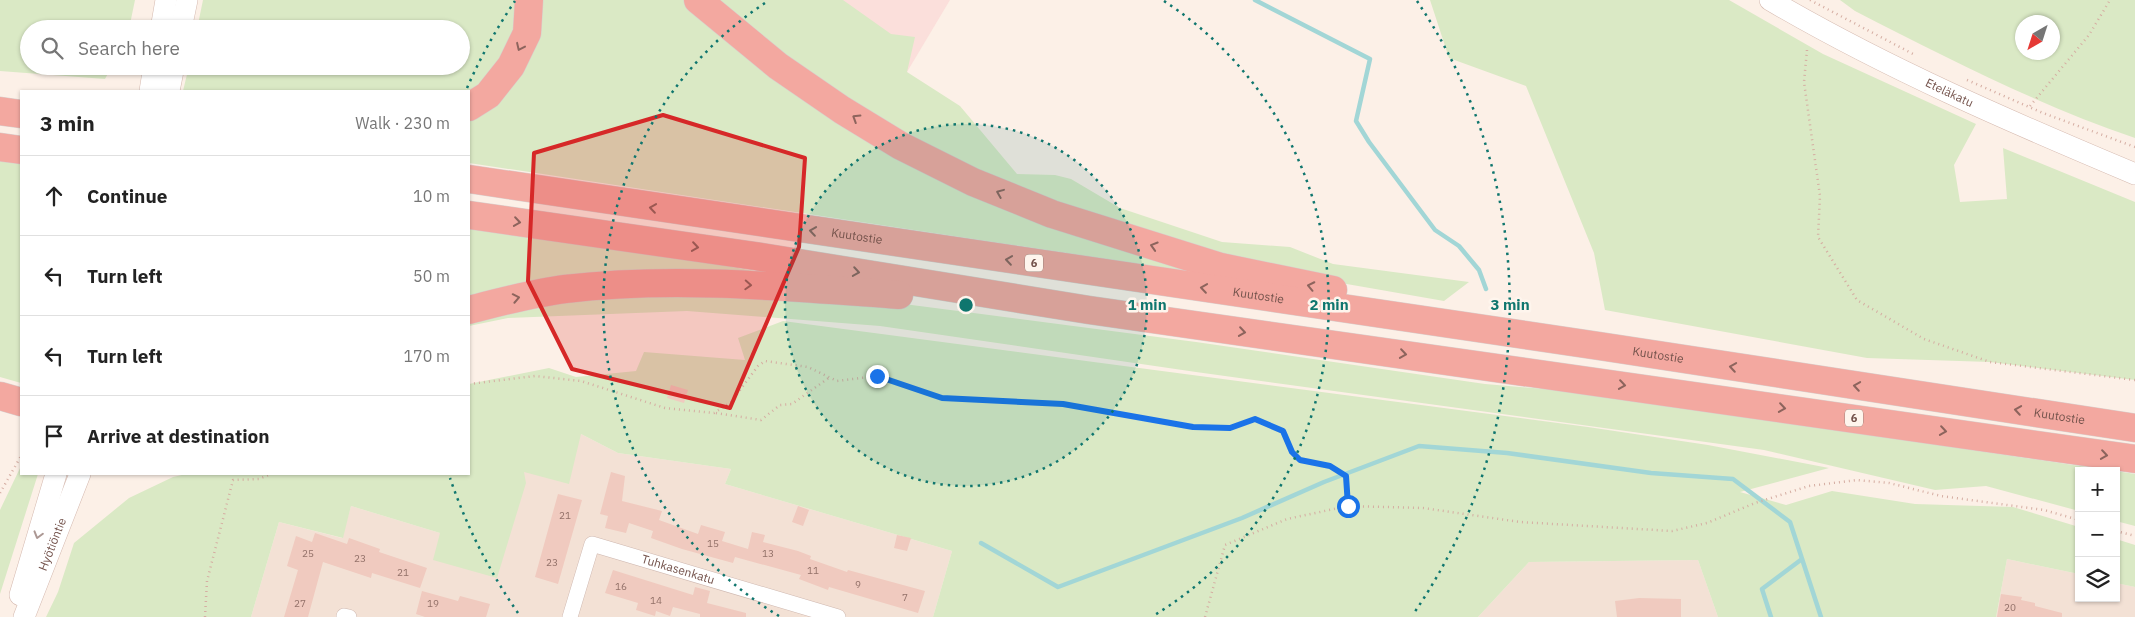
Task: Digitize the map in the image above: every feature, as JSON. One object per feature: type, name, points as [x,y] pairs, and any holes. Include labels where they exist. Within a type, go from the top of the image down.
[{"type":"highway","points":[[470,106],[488,95],[511,66],[527,33],[529,0]]},
{"type":"highway","points":[[698,0],[778,66],[901,146],[973,182],[1052,214],[1221,267],[1599,346]]},
{"type":"highway","points":[[0,96],[20,98]]},
{"type":"highway","points":[[0,111],[20,114]]},
{"type":"highway","points":[[0,147],[20,150]]},
{"type":"highway","name":"Kuutostie","points":[[470,179],[1599,346],[2135,428]]},
{"type":"highway","name":"6","points":[[470,215],[755,256],[1090,310],[2135,459]]},
{"type":"highway","points":[[470,310],[564,289],[617,285],[713,284],[806,288],[1090,310]]},
{"type":"highway","points":[[0,396],[20,402]]},
{"type":"main road","points":[[163,20],[166,0]]},
{"type":"main road","points":[[183,20],[187,0]]},
{"type":"main road","name":"Eteläkatu","points":[[1770,0],[1912,76],[2027,129],[2135,174]]},
{"type":"main road","name":"Hyötiöntie","points":[[14,617],[56,475]]},
{"type":"main road","name":"Hyötiöntie","points":[[24,617],[80,475]]},
{"type":"street","name":"Tuhkasenkatu","points":[[570,617],[592,544],[838,617]]},
{"type":"path","points":[[1810,0],[1918,56]]},
{"type":"path","points":[[2030,107],[2089,35],[2110,0]]},
{"type":"path","points":[[1807,50],[1804,82],[1820,196],[1818,237],[1858,300],[1924,339],[1990,362],[2135,380]]},
{"type":"path","points":[[1960,76],[2030,107],[2135,148]]},
{"type":"path","points":[[714,413],[731,402],[758,366],[765,361],[808,367],[837,381],[877,376],[942,398],[1063,404],[1193,427],[1230,428],[1255,419],[1283,431],[1292,452],[1300,460],[1330,466],[1346,476],[1348,506]]},
{"type":"path","points":[[470,384],[535,376],[581,381],[665,408],[760,420],[780,405],[792,404],[830,378]]},
{"type":"path","points":[[0,493],[20,458]]},
{"type":"path","points":[[205,617],[207,581],[234,480],[259,479],[269,475]]},
{"type":"path","points":[[1205,617],[1225,545],[1287,520],[1348,506],[1423,508],[1520,522],[1672,531],[1707,523],[1755,503],[1810,486],[1857,480],[1889,483],[1941,496],[2044,510],[2075,519]]},
{"type":"path","points":[[2120,531],[2135,536]]},
{"type":"highlighted area","points":[[663,115],[805,158],[799,247],[730,408],[572,369],[528,281],[534,153]]},
{"type":"shaded area","points":[[804,0],[950,0],[907,72]]},
{"type":"shaded area","points":[[581,434],[618,453],[731,469],[725,484],[952,551],[933,617],[251,617],[279,522],[342,538],[351,506],[440,533],[524,472]]},
{"type":"shaded area","points":[[2007,559],[2075,573],[2075,602],[2120,602],[2120,584],[2135,587],[2135,617],[1996,617]]},
{"type":"shaded area","points":[[1698,560],[1718,617],[1478,617],[1529,562]]},
{"type":"green space","points":[[0,0],[135,0],[131,20],[20,20],[20,73],[0,71]]},
{"type":"green space","points":[[203,0],[519,0],[513,39],[497,69],[472,92],[470,90],[183,90],[187,75],[470,75],[470,20],[199,20]]},
{"type":"green space","points":[[539,0],[685,0],[845,124],[1233,278],[470,163],[470,117]]},
{"type":"green space","points":[[716,0],[843,0],[891,34],[915,37],[907,72],[960,106],[1017,174],[1055,175],[1071,179],[1120,208],[1222,242],[1290,247],[1333,264],[1469,282],[1444,301],[1341,283],[1226,258],[1033,195],[964,164],[883,121],[794,65]]},
{"type":"green space","points":[[1430,0],[1729,0],[1823,54],[1976,124],[1954,165],[1960,202],[2007,199],[2003,148],[2135,202],[2135,380],[1990,362],[1867,358],[1605,310],[1594,253],[1526,86],[1449,58]]},
{"type":"green space","points":[[1840,0],[2135,0],[2135,138],[2063,111],[1958,63],[1855,11]]},
{"type":"green space","points":[[52,75],[107,75],[105,79]]},
{"type":"green space","points":[[0,161],[20,164],[20,383],[0,377]]},
{"type":"green space","points":[[470,228],[655,253],[798,279],[544,281],[470,296]]},
{"type":"green space","points":[[687,294],[904,304],[1196,342],[1485,384],[1594,393],[2086,467],[2075,467],[2075,510],[1986,486],[1935,490],[1764,450],[1196,372],[880,326],[687,311],[508,318],[470,326],[470,320],[581,298]]},
{"type":"green space","points":[[783,321],[1588,427],[1708,445],[1829,468],[1740,492],[1786,505],[1832,491],[1915,504],[2013,507],[2075,526],[2075,573],[2007,559],[1996,617],[1718,617],[1698,560],[1529,562],[1478,617],[933,617],[952,551],[725,484],[731,469],[618,453],[581,434],[569,484],[524,472],[526,483],[497,578],[433,560],[440,533],[351,506],[343,538],[279,522],[251,617],[46,617],[58,592],[74,543],[129,498],[173,477],[182,475],[470,475],[470,384],[549,368],[576,377],[636,371],[644,352],[745,360],[738,338]]},
{"type":"green space","points":[[20,468],[20,475],[38,475],[0,594],[0,510]]},
{"type":"green space","points":[[2120,472],[2135,474],[2135,526],[2120,522]]},
{"type":"green space","points":[[2120,540],[2135,545],[2135,587],[2120,584]]},
{"type":"building","points":[[671,385],[688,390],[684,403],[667,398]]},
{"type":"building","points":[[611,472],[625,476],[622,501],[662,511],[659,520],[698,534],[701,525],[725,532],[722,541],[748,549],[752,532],[765,535],[763,542],[798,551],[811,556],[810,559],[847,572],[848,570],[925,591],[918,613],[829,587],[828,590],[799,579],[801,575],[735,557],[733,563],[682,549],[651,538],[653,531],[629,523],[626,533],[605,528],[608,516],[600,514]]},
{"type":"building","points":[[558,494],[582,500],[558,584],[535,577]]},
{"type":"building","points":[[798,506],[809,510],[803,526],[792,522]]},
{"type":"building","points":[[315,533],[347,544],[349,538],[380,549],[379,552],[427,568],[420,588],[372,573],[371,578],[323,562],[308,617],[284,617],[298,570],[287,566],[296,536],[312,542]]},
{"type":"building","points":[[897,535],[911,538],[907,551],[894,548]]},
{"type":"building","points":[[613,570],[693,595],[695,587],[710,591],[707,603],[746,613],[746,617],[700,617],[700,614],[673,607],[670,616],[656,611],[655,616],[636,610],[638,603],[605,593]]},
{"type":"building","points":[[422,591],[458,601],[460,596],[490,604],[486,617],[425,617],[416,614]]},
{"type":"building","points":[[2001,594],[2022,597],[2021,600],[2035,603],[2035,606],[2062,613],[2062,617],[1997,617]]},
{"type":"building","points":[[1639,598],[1681,599],[1681,617],[1617,617],[1615,601]]},
{"type":"waterway","points":[[1255,0],[1370,59],[1356,121],[1369,142],[1435,230],[1459,246],[1479,270],[1486,289]]},
{"type":"waterway","points":[[981,543],[1058,587],[1242,518],[1324,482],[1419,446],[1507,453],[1651,473],[1733,479],[1790,522],[1821,617]]},
{"type":"waterway","points":[[1771,617],[1762,589],[1802,559]]},
{"type":"route","points":[[877,376],[942,398],[1063,404],[1193,427],[1230,428],[1255,419],[1283,431],[1292,452],[1300,460],[1330,466],[1346,476],[1348,506]]}]
